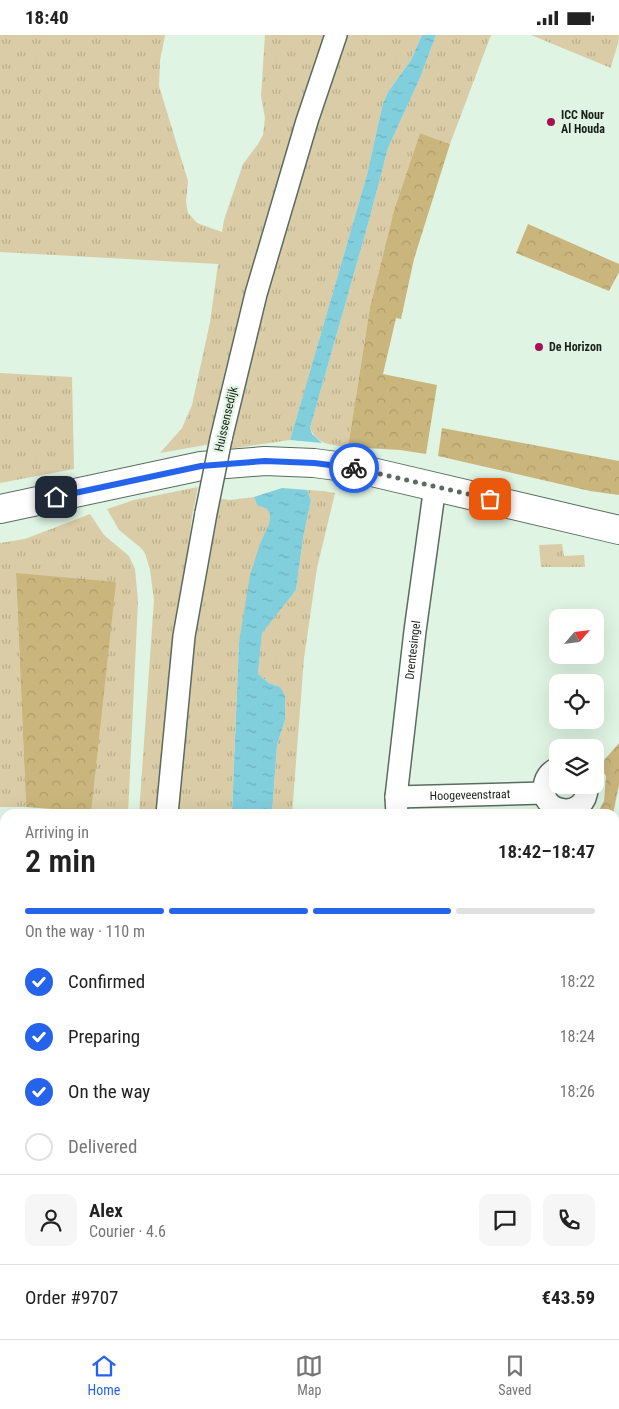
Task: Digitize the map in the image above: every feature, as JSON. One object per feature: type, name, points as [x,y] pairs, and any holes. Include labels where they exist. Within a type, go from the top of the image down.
[{"type":"street","name":"Huissensedijk","points":[[167,809],[184,636],[221,439],[256,294],[307,121],[336,35]]},
{"type":"street","points":[[0,509],[201,466],[265,461],[314,463],[359,469],[619,530]]},
{"type":"street","name":"Drentesingel","points":[[396,805],[420,592],[435,486]]},
{"type":"street","points":[[549,774],[546,779],[544,793],[547,801],[558,809]]},
{"type":"street","name":"Hoogeveenstraat","points":[[396,805],[544,793]]},
{"type":"street","points":[[574,809],[583,803],[587,794]]},
{"type":"green space","points":[[0,35],[165,35],[160,61],[159,86],[188,181],[186,202],[188,213],[197,223],[222,232],[224,220],[243,164],[263,135],[265,118],[261,96],[265,35],[328,35],[211,444],[160,453],[182,428],[192,405],[210,322],[218,264],[0,252]]},
{"type":"green space","points":[[340,35],[422,35],[411,60],[388,92],[383,103],[367,175],[290,440],[222,450]]},
{"type":"green space","points":[[436,35],[491,35],[450,144],[420,133],[394,210],[370,307],[348,447],[331,445],[317,438],[310,428],[388,148],[420,78]]},
{"type":"green space","points":[[531,35],[619,35],[611,68]]},
{"type":"green space","points":[[420,133],[450,144],[414,259],[401,319],[396,318],[383,374],[437,385],[426,454],[400,450],[348,447],[370,307],[394,210]]},
{"type":"green space","points":[[528,224],[619,264],[619,272],[609,291],[516,253]]},
{"type":"green space","points":[[0,373],[72,377],[74,469],[0,483]]},
{"type":"green space","points":[[442,428],[619,461],[619,495],[590,491],[438,456]]},
{"type":"green space","points":[[198,487],[192,517],[166,732],[160,809],[139,809],[154,600],[150,570],[145,553],[119,530],[107,509],[134,500]]},
{"type":"green space","points":[[307,490],[335,493],[317,568],[304,658],[292,809],[272,809],[277,745],[285,720],[280,687],[269,683],[258,674],[262,632],[296,590],[303,538],[311,500]]},
{"type":"green space","points":[[254,497],[257,505],[267,509],[270,514],[269,524],[261,541],[239,642],[232,809],[173,809],[186,650],[217,498],[229,500]]},
{"type":"green space","points":[[90,514],[104,535],[129,556],[135,569],[138,601],[128,809],[90,809],[16,573],[26,807],[0,807],[0,543],[25,539]]},
{"type":"green space","points":[[562,544],[564,556],[584,555],[585,567],[541,567],[539,545]]},
{"type":"green space","points":[[16,573],[116,582],[91,809],[26,807]]},
{"type":"green space","points":[[619,743],[619,785],[614,809],[600,809],[604,801],[606,776],[604,773],[604,760]]},
{"type":"water","points":[[422,35],[436,35],[420,78],[388,148],[310,428],[312,434],[322,443],[290,440],[367,175],[383,103],[388,92],[411,60]]},
{"type":"water","points":[[282,488],[307,490],[311,500],[303,538],[296,590],[262,633],[258,674],[269,683],[280,687],[285,696],[285,720],[277,745],[272,809],[232,809],[239,642],[250,575],[261,541],[269,524],[270,514],[267,509],[257,505],[254,497]]},
{"type":"way so far","points":[[354,468],[490,499]]},
{"type":"place","name":"ICC Nour Al Houda","points":[[551,122]]},
{"type":"place","name":"De Horizon","points":[[539,347]]},
{"type":"route","points":[[56,497],[201,466],[265,461],[314,463],[354,468]]}]
